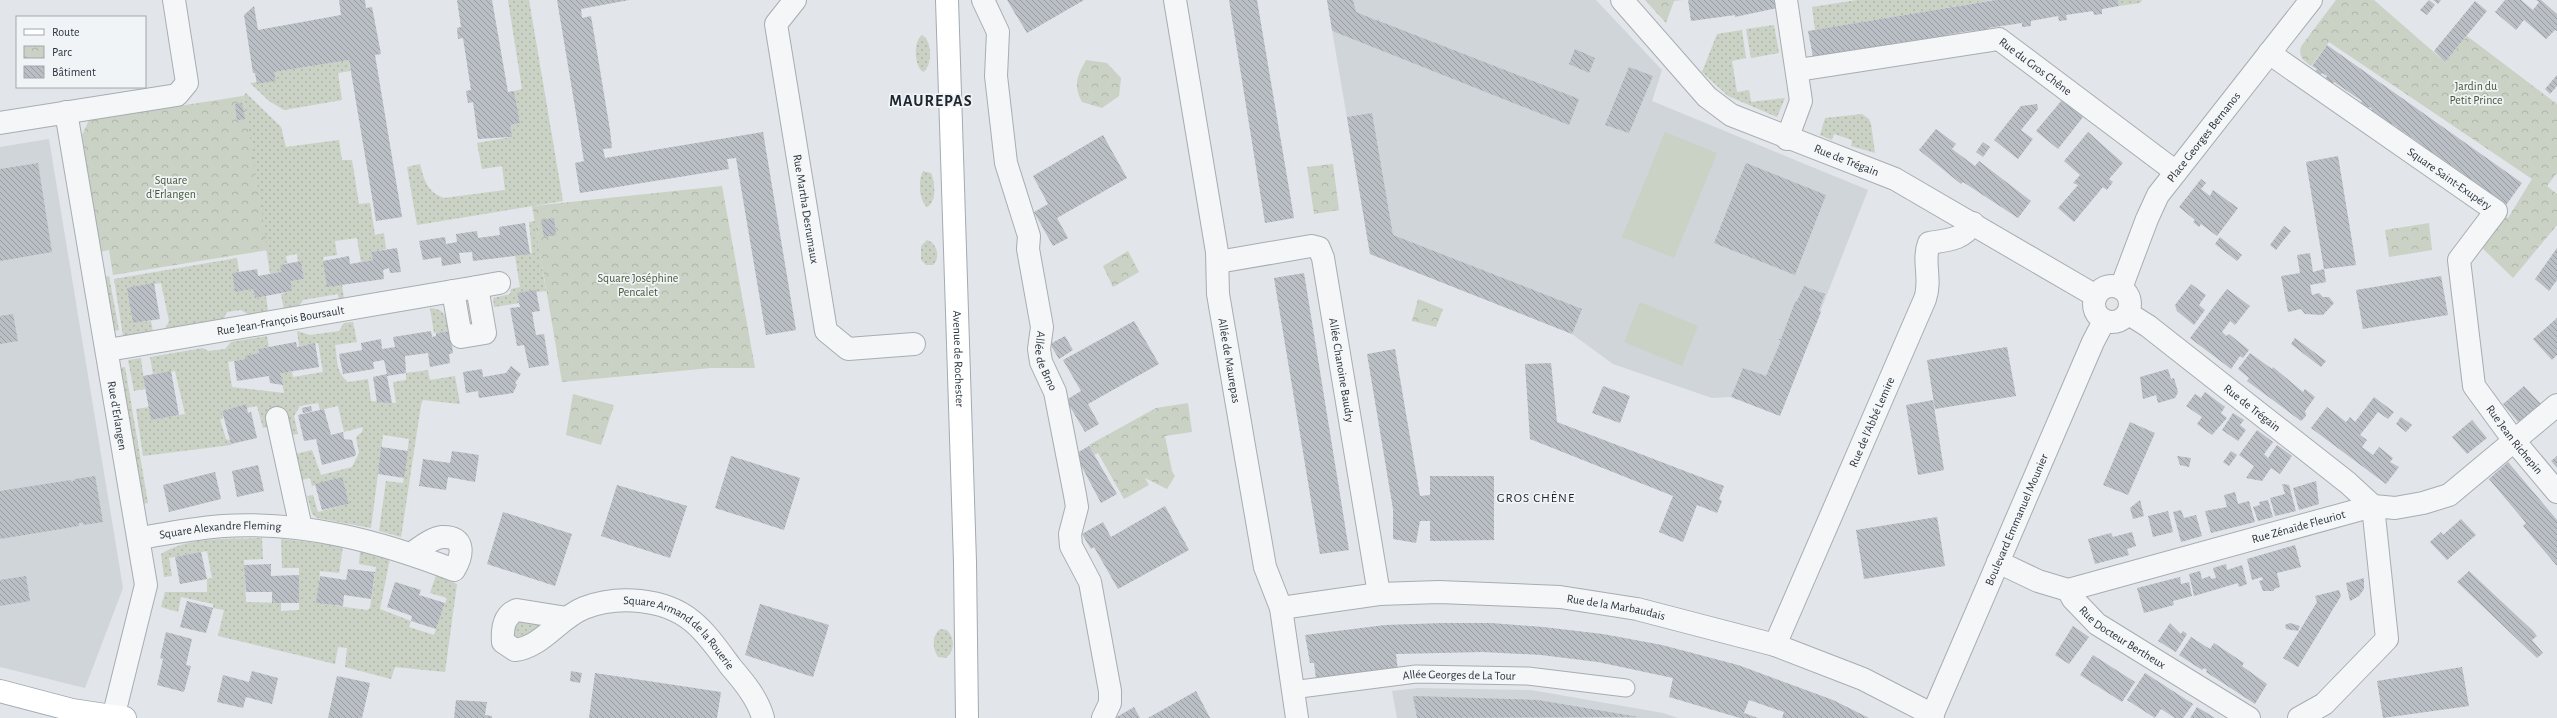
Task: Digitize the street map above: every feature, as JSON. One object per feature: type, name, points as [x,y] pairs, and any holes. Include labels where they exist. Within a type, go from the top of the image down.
[{"type":"main road","name":"Avenue de Rochester","points":[[948,0],[966,577],[967,718]]},
{"type":"main road","points":[[0,691],[72,710],[117,717]]},
{"type":"main road","points":[[0,702],[52,718]]},
{"type":"street","points":[[0,123],[177,95],[187,83],[174,0]]},
{"type":"street","name":"Rue Martha Desrumaux","points":[[795,0],[776,24],[826,331],[848,349],[914,344]]},
{"type":"street","name":"Allée de Brno","points":[[983,0],[998,32],[996,76],[1006,163],[1029,236],[1028,249],[1042,327],[1039,349],[1041,362],[1055,392],[1076,501],[1076,518],[1070,534],[1071,546],[1090,582],[1110,690],[1110,704],[1103,718]]},
{"type":"street","name":"Allée de Maurepas","points":[[1175,0],[1218,262],[1218,294],[1265,567],[1281,608],[1297,718]]},
{"type":"street","name":"Rue de Trégain","points":[[1622,0],[1707,97],[1731,115],[1787,139],[1895,179],[1973,223],[2096,296]]},
{"type":"street","points":[[1786,0],[1798,70],[1801,101],[1787,139]]},
{"type":"street","name":"Place Georges Bernanos","points":[[2121,288],[2147,219],[2158,195],[2311,0]]},
{"type":"street","name":"Rue du Gros Chêne","points":[[1798,70],[1999,40],[2176,172]]},
{"type":"street","name":"Square Saint-Exupéry","points":[[2269,53],[2496,211],[2459,260],[2474,386]]},
{"type":"street","name":"Rue d'Erlangen","points":[[66,112],[108,350],[146,585],[117,717]]},
{"type":"street","name":"Rue de l'Abbé Lemire","points":[[1775,645],[1925,299],[1929,287],[1926,252],[1929,243],[1961,238],[1968,232],[1973,223]]},
{"type":"street","name":"Allée Chanoine Baudry","points":[[1218,262],[1311,246],[1319,248],[1323,258],[1380,594]]},
{"type":"street","name":"Rue Jean-François Boursault","points":[[108,350],[500,283]]},
{"type":"street","points":[[2110,286],[2121,288],[2130,299],[2129,314],[2117,322],[2104,321],[2100,318],[2094,307],[2096,296],[2099,291],[2110,286]]},
{"type":"street","points":[[453,291],[461,338],[485,333],[477,287]]},
{"type":"street","name":"Rue de Trégain","points":[[2129,314],[2148,326],[2348,483],[2373,506]]},
{"type":"street","name":"Boulevard Emmanuel Mounier","points":[[1932,716],[2104,321]]},
{"type":"street","name":"Rue Jean Richepin","points":[[2474,386],[2515,442],[2557,492]]},
{"type":"street","name":"Rue Zénaïde Fleuriot","points":[[2068,590],[2373,506],[2394,508],[2423,503],[2449,494],[2515,442],[2557,405]]},
{"type":"street","points":[[276,418],[301,528]]},
{"type":"street","points":[[2299,718],[2324,704],[2388,639],[2373,506]]},
{"type":"street","name":"Square Alexandre Fleming","points":[[139,538],[222,526],[301,528],[359,538],[412,553]]},
{"type":"street","points":[[1998,562],[2038,580],[2068,590]]},
{"type":"street","name":"Rue Docteur Bertheux","points":[[2068,590],[2073,599],[2097,624],[2249,718]]},
{"type":"street","name":"Rue de la Marbaudais","points":[[1281,608],[1380,594],[1460,592],[1560,597],[1647,611],[1775,645],[1863,679],[1932,716]]},
{"type":"street","name":"Square Armand de la Rouerie","points":[[567,618],[584,608],[616,602],[634,601],[657,604],[674,610],[691,620],[708,636],[753,696],[763,718]]},
{"type":"street","name":"Allée Georges de La Tour","points":[[1292,690],[1416,674],[1528,676],[1626,688]]},
{"type":"shaded area","points":[[1327,0],[1596,0],[1662,70],[1652,101],[1868,190],[1780,414],[1731,397],[1712,398],[1613,364],[1572,334],[1370,254]]},
{"type":"shaded area","points":[[49,139],[123,588],[85,688],[0,667],[0,147]]},
{"type":"shaded area","points":[[1418,688],[1531,690],[1663,713],[1678,718],[1397,718],[1392,691]]},
{"type":"green space","points":[[508,0],[529,0],[563,201],[417,225],[407,167],[420,164],[427,185],[430,189],[444,198],[505,190],[502,166],[482,169],[477,143],[511,137],[510,125],[520,123],[514,91],[522,89]]},
{"type":"green space","points":[[1645,0],[1683,0],[1674,1],[1666,23]]},
{"type":"green space","points":[[1857,0],[1993,0],[1815,30],[1812,7]]},
{"type":"green space","points":[[2118,0],[2142,0],[2140,3],[2119,6]]},
{"type":"green space","name":"Jardin du Petit Prince","points":[[2336,0],[2374,0],[2445,62],[2467,36],[2557,104],[2557,173],[2547,186],[2557,194],[2557,225],[2513,278],[2474,240],[2496,211],[2508,218],[2532,179],[2329,42],[2311,66],[2306,62],[2300,52],[2302,45]]},
{"type":"green space","points":[[1774,25],[1779,53],[1751,58],[1746,29]]},
{"type":"green space","points":[[1742,30],[1746,58],[1732,61],[1737,92],[1749,90],[1751,102],[1785,98],[1777,117],[1728,96],[1702,72],[1717,34]]},
{"type":"green space","points":[[922,35],[928,42],[930,53],[930,59],[926,69],[923,72],[920,69],[916,59],[917,42]]},
{"type":"green space","points":[[349,60],[350,71],[338,73],[342,100],[284,110],[269,101],[250,83],[257,82],[257,84],[276,81],[274,72]]},
{"type":"green space","points":[[1086,60],[1107,63],[1121,78],[1119,96],[1102,108],[1082,102],[1079,96],[1077,81]]},
{"type":"green space","points":[[246,93],[281,127],[286,147],[339,140],[342,160],[352,160],[359,204],[370,203],[375,235],[384,233],[386,249],[372,252],[373,260],[361,262],[357,238],[335,241],[337,255],[323,257],[327,287],[342,284],[344,299],[339,300],[338,294],[303,300],[298,307],[284,310],[281,294],[292,291],[291,281],[304,279],[301,261],[298,262],[297,254],[286,256],[287,263],[280,265],[281,272],[270,274],[243,96]]},
{"type":"green space","name":"Square d'Erlangen","points":[[243,96],[268,250],[113,275],[109,250],[100,252],[82,135],[89,120]]},
{"type":"green space","points":[[1862,114],[1869,119],[1871,124],[1875,153],[1851,146],[1852,140],[1834,134],[1832,140],[1820,135],[1825,118]]},
{"type":"green space","points":[[1665,132],[1717,153],[1674,258],[1622,237]]},
{"type":"green space","points":[[1333,164],[1339,210],[1314,214],[1307,167]]},
{"type":"green space","points":[[923,171],[931,173],[934,186],[934,196],[927,207],[922,200],[920,190],[920,180]]},
{"type":"green space","name":"Square Joséphine Pencalet","points":[[722,186],[755,368],[711,368],[562,382],[532,206]]},
{"type":"green space","points":[[535,221],[546,291],[517,294],[519,303],[494,307],[493,298],[510,294],[511,289],[520,287],[515,256],[532,253],[529,222]]},
{"type":"green space","points":[[2429,223],[2432,250],[2389,257],[2385,230]]},
{"type":"green space","points":[[927,240],[933,244],[937,251],[937,259],[933,265],[926,265],[921,260],[921,246]]},
{"type":"green space","points":[[1128,251],[1139,272],[1113,287],[1103,266]]},
{"type":"green space","points":[[237,258],[239,272],[232,273],[235,292],[253,289],[255,298],[266,296],[268,312],[251,316],[241,310],[227,312],[223,320],[165,329],[169,321],[161,283],[128,288],[133,323],[151,321],[153,332],[123,336],[114,279]]},
{"type":"green space","points":[[109,276],[119,330],[113,331],[104,277]]},
{"type":"green space","points":[[1418,299],[1443,309],[1436,327],[1412,321]]},
{"type":"green space","points":[[1640,302],[1698,326],[1682,366],[1624,342]]},
{"type":"green space","points":[[430,308],[442,312],[448,322],[450,331],[434,333]]},
{"type":"green space","points":[[353,322],[357,342],[335,345],[338,365],[341,374],[348,382],[368,379],[371,401],[396,403],[393,382],[406,380],[406,373],[428,370],[430,380],[455,376],[460,404],[423,400],[421,405],[401,537],[379,531],[386,481],[403,483],[409,439],[383,435],[371,528],[317,518],[312,514],[307,496],[313,495],[318,512],[349,504],[341,477],[312,486],[310,478],[302,480],[295,454],[312,450],[321,475],[352,467],[359,453],[356,437],[362,432],[363,427],[344,432],[338,406],[320,410],[318,403],[300,406],[294,416],[298,434],[291,435],[285,409],[267,413],[270,426],[263,428],[257,406],[246,408],[245,404],[222,411],[223,419],[220,419],[226,439],[231,441],[231,445],[143,456],[136,409],[149,407],[151,420],[185,414],[175,371],[153,374],[150,357],[203,348],[208,351],[225,349],[231,342],[267,336],[269,347],[258,349],[259,353],[246,356],[246,359],[228,362],[232,387],[284,393],[280,372],[292,372],[293,377],[323,372],[318,343],[299,346],[297,331],[310,335],[339,331],[344,323]]},
{"type":"green space","points":[[141,358],[145,389],[134,391],[128,360]]},
{"type":"green space","points":[[125,367],[148,503],[142,504],[119,368]]},
{"type":"green space","points":[[573,394],[614,405],[601,445],[566,435]]},
{"type":"green space","points":[[1188,403],[1192,432],[1165,436],[1172,471],[1175,476],[1167,489],[1145,478],[1149,485],[1124,499],[1098,453],[1094,455],[1089,445],[1156,408]]},
{"type":"green space","points":[[262,538],[263,559],[244,560],[246,602],[281,603],[281,611],[299,610],[299,568],[282,568],[281,539],[343,546],[339,573],[320,571],[317,603],[367,610],[370,608],[376,567],[359,564],[360,550],[390,558],[380,609],[411,621],[409,627],[434,635],[447,598],[430,593],[436,575],[457,584],[445,672],[395,667],[391,679],[345,667],[347,648],[338,647],[335,664],[218,636],[224,610],[213,608],[213,604],[181,597],[178,612],[161,607],[165,592],[207,592],[207,579],[212,578],[207,551],[169,558],[172,576],[164,577],[161,554],[172,548],[196,541]]},
{"type":"green space","points":[[520,619],[547,625],[514,641],[511,630]]},
{"type":"green space","points":[[940,629],[947,630],[953,641],[951,652],[946,658],[938,657],[934,646],[935,635]]},
{"type":"building","points":[[339,0],[365,0],[366,8],[372,7],[381,54],[375,55],[402,217],[376,221],[349,60],[274,72],[276,81],[257,84],[255,73],[253,73],[244,15],[254,6],[258,30],[341,15]]},
{"type":"building","points":[[457,0],[492,0],[508,92],[514,91],[520,123],[510,125],[512,137],[478,139],[473,102],[468,103],[466,91],[471,90],[463,38],[458,39],[457,28],[461,27]]},
{"type":"building","points":[[557,0],[629,0],[581,9],[582,18],[591,16],[610,130],[612,148],[603,149],[605,158],[763,132],[796,330],[766,335],[736,158],[727,159],[729,169],[580,193],[575,163],[584,161]]},
{"type":"building","points":[[1007,0],[1084,0],[1027,33]]},
{"type":"building","points":[[1229,0],[1257,0],[1294,218],[1265,223]]},
{"type":"building","points":[[1327,0],[1353,0],[1356,12],[1378,21],[1379,17],[1379,21],[1579,99],[1569,125],[1335,32],[1332,30]]},
{"type":"building","points":[[1688,0],[1775,0],[1777,8],[1735,17],[1735,15],[1691,21]]},
{"type":"building","points":[[1995,0],[2118,0],[2119,6],[2102,9],[2102,14],[2094,15],[2093,11],[2066,15],[2067,20],[2059,21],[2058,16],[2031,21],[2031,26],[2022,27],[2022,23],[1988,28],[1989,33],[1980,35],[1979,30],[1963,32],[1946,35],[1947,40],[1938,41],[1937,37],[1910,41],[1910,46],[1902,47],[1901,42],[1875,47],[1876,52],[1813,57],[1808,31]]},
{"type":"building","points":[[2429,0],[2435,5],[2427,15],[2420,10]]},
{"type":"building","points":[[2433,0],[2441,0],[2438,4]]},
{"type":"building","points":[[2505,0],[2521,0],[2533,10],[2539,2],[2536,0],[2541,0],[2557,14],[2557,31],[2555,30],[2546,39],[2524,20],[2516,30],[2495,12]]},
{"type":"building","points":[[2475,1],[2487,11],[2445,62],[2434,51]]},
{"type":"building","points":[[2327,45],[2522,183],[2506,205],[2492,194],[2489,199],[2482,194],[2485,190],[2462,173],[2460,178],[2452,172],[2455,168],[2433,153],[2431,157],[2423,152],[2426,148],[2404,132],[2401,136],[2394,131],[2397,127],[2392,124],[2390,127],[2370,113],[2372,109],[2369,107],[2366,111],[2359,106],[2362,101],[2334,82],[2331,86],[2324,81],[2327,76],[2322,73],[2318,78],[2313,74],[2317,69],[2312,66]]},
{"type":"building","points":[[1575,49],[1595,58],[1589,73],[1569,64]]},
{"type":"building","points":[[1629,67],[1653,76],[1629,133],[1605,125]]},
{"type":"building","points":[[2557,75],[2557,86],[2550,94],[2545,89]]},
{"type":"building","points":[[2062,100],[2083,117],[2058,149],[2036,131]]},
{"type":"building","points":[[242,103],[245,119],[237,120],[235,104]]},
{"type":"building","points":[[2037,104],[2038,109],[2021,130],[2033,139],[2018,159],[1994,140],[2021,106]]},
{"type":"building","points":[[1372,113],[1393,235],[1582,309],[1572,334],[1370,254],[1347,117]]},
{"type":"building","points":[[1936,129],[1956,144],[1952,149],[1975,166],[1979,161],[2031,201],[2018,218],[1963,182],[1961,184],[1919,150]]},
{"type":"building","points":[[2088,132],[2123,163],[2109,179],[2113,182],[2107,190],[2103,187],[2074,222],[2058,208],[2078,185],[2073,183],[2080,175],[2064,161]]},
{"type":"building","points":[[1103,135],[1127,178],[1057,218],[1068,238],[1053,246],[1034,212],[1048,204],[1033,176]]},
{"type":"building","points":[[1983,142],[1990,147],[1983,157],[1976,152]]},
{"type":"building","points":[[2338,156],[2356,265],[2324,269],[2306,162]]},
{"type":"building","points":[[38,163],[52,252],[0,261],[0,169]]},
{"type":"building","points":[[1746,163],[1826,195],[1795,275],[1714,243]]},
{"type":"building","points":[[2201,179],[2206,183],[2201,189],[2210,196],[2213,190],[2238,208],[2217,236],[2201,224],[2199,227],[2193,222],[2195,220],[2179,207]]},
{"type":"building","points":[[554,218],[556,235],[544,237],[541,220]]},
{"type":"building","points":[[525,223],[530,254],[473,261],[472,252],[459,253],[461,263],[442,266],[441,257],[423,260],[419,241],[445,237],[446,244],[457,242],[456,234],[477,231],[478,238],[500,235],[499,227]]},
{"type":"building","points":[[2284,226],[2291,231],[2276,250],[2270,245]]},
{"type":"building","points":[[2220,237],[2242,255],[2237,261],[2215,244]]},
{"type":"building","points":[[397,248],[401,272],[390,273],[389,268],[383,270],[384,279],[327,287],[323,261],[349,256],[350,264],[373,260],[371,252]]},
{"type":"building","points":[[2557,248],[2557,280],[2549,291],[2535,279]]},
{"type":"building","points":[[2310,253],[2313,272],[2324,269],[2326,282],[2310,285],[2312,295],[2319,293],[2323,297],[2329,297],[2334,303],[2323,315],[2305,314],[2301,309],[2288,312],[2281,276],[2300,273],[2297,255]]},
{"type":"building","points":[[301,261],[304,279],[291,281],[292,291],[255,298],[253,289],[235,292],[232,273],[257,269],[258,276],[281,272],[280,265]]},
{"type":"building","points":[[1304,273],[1349,550],[1320,554],[1274,278]]},
{"type":"building","points":[[2441,276],[2448,315],[2363,329],[2356,290]]},
{"type":"building","points":[[154,283],[160,319],[133,323],[127,288]]},
{"type":"building","points":[[2191,284],[2206,295],[2199,305],[2205,310],[2194,325],[2177,311],[2175,305]]},
{"type":"building","points":[[1804,286],[1825,294],[1819,310],[1821,312],[1780,416],[1731,397],[1743,368],[1766,376],[1781,341],[1778,339],[1781,339],[1795,302],[1797,301]]},
{"type":"building","points":[[2227,289],[2250,306],[2235,325],[2230,321],[2222,332],[2226,336],[2229,334],[2249,350],[2243,358],[2240,356],[2231,369],[2190,338]]},
{"type":"building","points":[[536,290],[540,311],[532,312],[534,324],[536,335],[544,334],[549,365],[529,368],[524,345],[517,346],[510,308],[520,307],[517,293]]},
{"type":"building","points":[[13,314],[18,341],[0,344],[0,316]]},
{"type":"building","points":[[2557,318],[2557,355],[2552,360],[2533,339]]},
{"type":"building","points":[[1134,321],[1159,364],[1088,404],[1099,424],[1085,432],[1066,400],[1081,391],[1063,360]]},
{"type":"building","points":[[431,331],[432,337],[436,336],[436,333],[450,331],[453,353],[449,354],[450,363],[430,367],[428,353],[405,356],[406,373],[387,376],[392,403],[377,402],[373,377],[387,374],[384,360],[373,362],[374,369],[343,374],[339,354],[362,350],[361,343],[381,339],[382,349],[395,347],[393,337]]},
{"type":"building","points":[[1065,336],[1073,350],[1059,359],[1050,344]]},
{"type":"building","points":[[2295,338],[2326,361],[2321,367],[2291,344]]},
{"type":"building","points":[[296,342],[297,347],[315,343],[319,367],[282,373],[280,372],[283,385],[270,383],[269,376],[237,381],[234,361],[246,359],[245,356],[259,353],[258,349]]},
{"type":"building","points":[[2007,347],[2016,396],[1935,409],[1927,360]]},
{"type":"building","points":[[1395,349],[1420,496],[1430,495],[1430,476],[1494,476],[1494,540],[1430,541],[1430,521],[1420,521],[1416,543],[1393,539],[1393,509],[1367,354]]},
{"type":"building","points":[[2250,353],[2272,369],[2273,367],[2303,392],[2305,389],[2315,397],[2305,411],[2306,416],[2301,421],[2247,381],[2249,378],[2238,369]]},
{"type":"building","points":[[1551,363],[1557,422],[1724,486],[1719,499],[1722,501],[1717,513],[1697,505],[1683,542],[1659,532],[1673,496],[1530,439],[1525,364]]},
{"type":"building","points":[[511,366],[521,374],[515,383],[517,385],[513,393],[479,398],[478,391],[466,393],[463,372],[482,369],[483,377],[506,373]]},
{"type":"building","points":[[2168,369],[2171,379],[2174,378],[2178,392],[2175,398],[2158,403],[2156,395],[2143,399],[2140,377]]},
{"type":"building","points":[[171,371],[179,415],[151,420],[143,376]]},
{"type":"building","points":[[1603,386],[1630,396],[1620,423],[1592,413]]},
{"type":"building","points":[[2524,386],[2541,404],[2519,423],[2503,404]]},
{"type":"building","points":[[2205,392],[2225,407],[2221,413],[2227,418],[2212,435],[2197,424],[2202,417],[2186,406],[2195,394],[2201,398]]},
{"type":"building","points":[[2374,397],[2394,412],[2388,419],[2378,412],[2360,435],[2367,440],[2362,447],[2373,455],[2379,447],[2393,458],[2390,462],[2399,467],[2386,484],[2311,428],[2327,407],[2346,422],[2350,417],[2355,422]]},
{"type":"building","points":[[1933,400],[1944,470],[1918,475],[1906,405]]},
{"type":"building","points":[[246,404],[248,413],[251,412],[257,438],[231,444],[222,411]]},
{"type":"building","points":[[311,406],[312,411],[303,413],[302,408]]},
{"type":"building","points":[[324,409],[331,435],[343,432],[344,439],[352,440],[356,454],[355,456],[322,465],[316,439],[304,441],[298,415]]},
{"type":"building","points":[[2233,413],[2244,420],[2240,425],[2246,430],[2238,441],[2222,430]]},
{"type":"building","points":[[2401,417],[2412,425],[2406,432],[2396,424]]},
{"type":"building","points":[[2472,420],[2487,438],[2467,454],[2452,437]]},
{"type":"building","points":[[2130,422],[2155,433],[2128,495],[2103,485]]},
{"type":"building","points":[[2257,430],[2273,442],[2264,454],[2268,458],[2277,445],[2292,456],[2280,474],[2271,468],[2262,481],[2246,478],[2254,466],[2239,455]]},
{"type":"building","points":[[1089,446],[1117,494],[1101,503],[1075,454]]},
{"type":"building","points":[[381,447],[408,451],[404,478],[378,474]]},
{"type":"building","points":[[452,451],[479,455],[475,482],[448,477],[446,490],[419,486],[423,459],[450,463]]},
{"type":"building","points":[[2231,451],[2237,455],[2229,466],[2223,462]]},
{"type":"building","points":[[731,456],[800,478],[784,530],[715,508]]},
{"type":"building","points":[[2177,456],[2191,458],[2189,467],[2180,465]]},
{"type":"building","points":[[2557,456],[2557,468],[2551,461]]},
{"type":"building","points":[[2508,462],[2557,520],[2557,566],[2523,526],[2526,523],[2489,479]]},
{"type":"building","points":[[258,465],[264,491],[237,497],[232,471]]},
{"type":"building","points":[[215,472],[221,499],[169,512],[163,485]]},
{"type":"building","points":[[95,476],[103,522],[83,525],[83,523],[79,523],[79,526],[0,539],[0,491],[71,480],[72,482],[75,479]]},
{"type":"building","points":[[342,477],[349,504],[322,510],[315,484]]},
{"type":"building","points":[[2316,481],[2319,504],[2299,510],[2293,488]]},
{"type":"building","points":[[2282,484],[2289,485],[2296,511],[2275,516],[2270,498],[2285,494]]},
{"type":"building","points":[[617,485],[687,506],[670,558],[601,536]]},
{"type":"building","points":[[2235,492],[2238,504],[2249,501],[2255,522],[2211,533],[2205,511],[2227,507],[2224,495]]},
{"type":"building","points":[[2140,500],[2144,516],[2133,519],[2130,508]]},
{"type":"building","points":[[2268,500],[2273,517],[2258,521],[2253,507],[2260,505],[2259,502]]},
{"type":"building","points":[[1165,506],[1189,550],[1118,589],[1094,547],[1091,549],[1082,534],[1103,522],[1111,537]]},
{"type":"building","points":[[2181,510],[2184,518],[2196,515],[2202,536],[2181,542],[2173,512]]},
{"type":"building","points":[[2168,511],[2173,532],[2153,537],[2148,516]]},
{"type":"building","points":[[503,512],[572,534],[555,586],[487,564]]},
{"type":"building","points":[[1937,517],[1945,566],[1864,579],[1856,530]]},
{"type":"building","points":[[2461,519],[2476,535],[2447,560],[2430,542],[2441,532],[2443,535]]},
{"type":"building","points":[[2132,532],[2136,546],[2127,549],[2129,555],[2095,564],[2088,539],[2111,533],[2113,537]]},
{"type":"building","points":[[2295,545],[2301,567],[2277,573],[2280,587],[2274,589],[2274,591],[2263,591],[2259,581],[2263,580],[2262,577],[2252,580],[2247,559]]},
{"type":"building","points":[[201,552],[207,579],[180,584],[175,557]]},
{"type":"building","points":[[271,564],[271,576],[299,575],[299,603],[272,603],[272,592],[246,592],[244,565]]},
{"type":"building","points":[[2226,564],[2227,570],[2242,565],[2247,584],[2239,587],[2238,583],[2194,596],[2189,574],[2200,571],[2202,579],[2210,576],[2211,579],[2216,578],[2213,568]]},
{"type":"building","points":[[348,569],[375,572],[371,599],[344,595],[343,606],[316,603],[320,576],[346,580]]},
{"type":"building","points":[[2469,571],[2532,630],[2537,636],[2532,640],[2543,653],[2537,658],[2457,582]]},
{"type":"building","points":[[26,576],[30,601],[0,606],[0,580]]},
{"type":"building","points":[[2180,577],[2181,584],[2189,582],[2192,596],[2173,601],[2174,605],[2144,613],[2137,588]]},
{"type":"building","points":[[2364,578],[2364,589],[2359,596],[2350,601],[2346,583]]},
{"type":"building","points":[[395,582],[421,590],[419,595],[445,603],[436,629],[411,621],[412,616],[387,607]]},
{"type":"building","points":[[2339,590],[2341,596],[2298,667],[2283,658],[2317,602],[2315,596]]},
{"type":"building","points":[[187,601],[213,608],[206,633],[180,627]]},
{"type":"building","points":[[760,604],[829,625],[813,677],[745,655]]},
{"type":"building","points":[[1491,623],[1543,627],[1603,634],[1662,645],[1738,665],[1833,700],[1869,718],[1782,718],[1784,712],[1749,700],[1744,713],[1758,718],[1740,718],[1669,697],[1673,678],[1598,662],[1541,655],[1483,652],[1396,654],[1398,671],[1316,679],[1314,663],[1310,663],[1305,635],[1385,625]]},
{"type":"building","points":[[2170,623],[2181,634],[2183,631],[2187,634],[2176,652],[2158,641]]},
{"type":"building","points":[[2290,623],[2300,626],[2298,631],[2286,629],[2285,625]]},
{"type":"building","points":[[2073,626],[2089,637],[2069,664],[2055,655]]},
{"type":"building","points":[[166,632],[192,639],[186,665],[191,666],[184,692],[157,685],[163,659],[160,658]]},
{"type":"building","points":[[2191,637],[2210,649],[2214,643],[2244,663],[2242,666],[2267,684],[2255,704],[2206,672],[2207,670],[2204,668],[2202,670],[2179,655]]},
{"type":"building","points":[[2093,655],[2135,682],[2122,702],[2080,675]]},
{"type":"building","points":[[2462,667],[2469,706],[2383,718],[2377,681]]},
{"type":"building","points":[[252,671],[278,678],[272,704],[246,697],[243,708],[217,702],[223,675],[249,682]]},
{"type":"building","points":[[571,671],[582,673],[580,683],[570,681]]},
{"type":"building","points":[[595,673],[721,692],[717,718],[589,718]]},
{"type":"building","points":[[2145,673],[2193,704],[2183,718],[2175,718],[2161,709],[2155,718],[2127,700]]},
{"type":"building","points":[[337,676],[370,683],[362,718],[328,718]]},
{"type":"building","points":[[1196,691],[1210,718],[1148,718]]},
{"type":"building","points":[[1413,696],[1538,700],[1639,717],[1417,718]]},
{"type":"building","points":[[456,700],[487,702],[485,715],[492,716],[492,718],[454,718]]},
{"type":"building","points":[[1134,707],[1140,718],[1115,718]]},
{"type":"building","points":[[2197,707],[2207,713],[2215,718],[2190,718]]},
{"type":"district","name":"MAUREPAS","points":[[931,101]]},
{"type":"district","name":"GROS CHÊNE","points":[[1536,498]]}]
